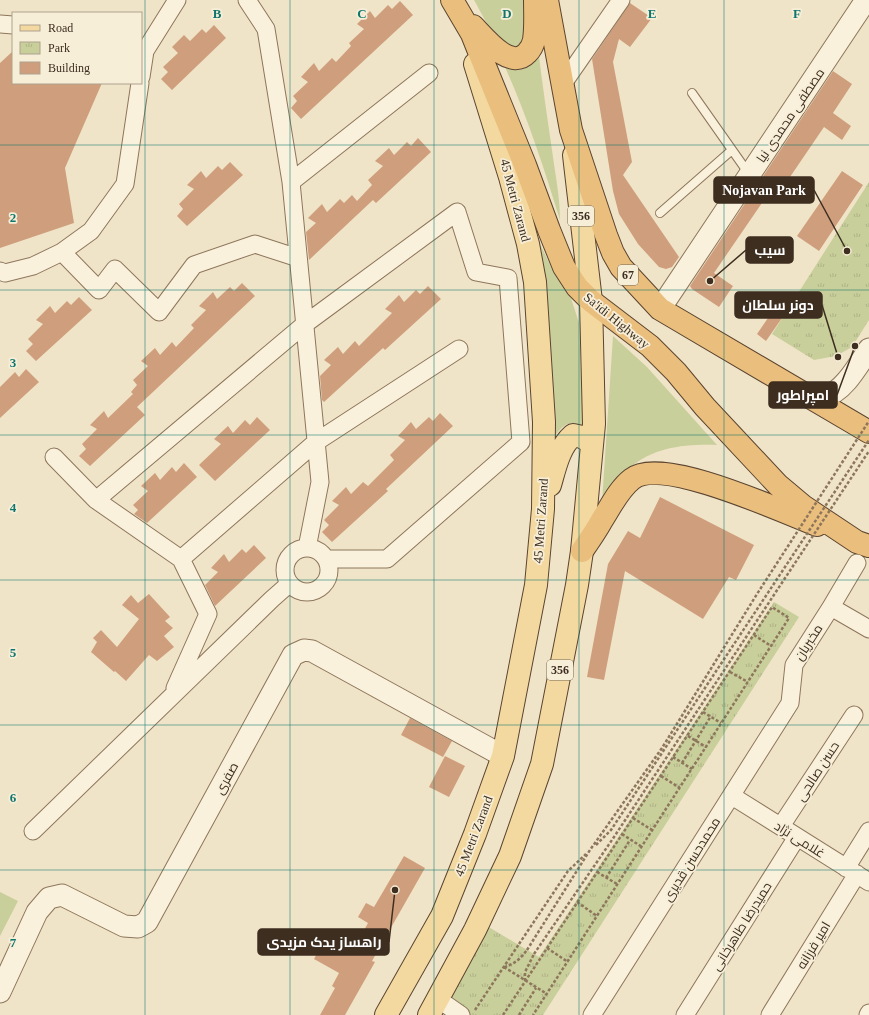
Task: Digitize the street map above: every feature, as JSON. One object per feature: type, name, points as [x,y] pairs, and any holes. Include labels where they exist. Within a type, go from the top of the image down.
[{"type":"highway","points":[[455,4],[491,44],[501,53],[512,59],[523,57],[530,50],[534,40],[535,0]]},
{"type":"highway","name":"67","points":[[547,0],[571,130],[606,235],[613,253],[621,267],[660,309],[869,432]]},
{"type":"highway","name":"Sa'idi Highway","points":[[455,4],[472,34],[525,166],[548,230],[564,267],[577,287],[591,302],[650,346],[676,372],[710,413],[778,485],[861,550]]},
{"type":"highway","points":[[582,551],[622,489],[633,478],[653,472],[674,474],[697,480],[754,500],[861,550]]},
{"type":"main road","name":"45 Metri Zarand","points":[[386,1015],[442,916],[475,834],[503,756],[536,585],[543,509],[544,422],[535,282],[528,244],[510,178],[455,4]]},
{"type":"main road","name":"356","points":[[434,1007],[475,930],[510,856],[542,764],[577,585],[582,551],[594,424],[591,302],[571,130]]},
{"type":"main road","points":[[543,509],[558,457],[566,440],[573,435],[582,437],[592,443]]},
{"type":"street","points":[[142,71],[145,51],[177,0]]},
{"type":"street","points":[[247,0],[266,30],[291,182],[320,482],[307,548]]},
{"type":"street","points":[[562,84],[621,0]]},
{"type":"street","name":"مصطفی محمدی نیا","points":[[660,309],[866,0]]},
{"type":"street","points":[[0,24],[12,25]]},
{"type":"street","points":[[291,182],[429,73]]},
{"type":"street","points":[[0,271],[5,272],[33,266],[62,252],[91,231],[125,184],[140,84]]},
{"type":"street","points":[[96,500],[304,324],[457,212],[476,272],[508,278],[521,442],[387,559],[326,559]]},
{"type":"street","points":[[62,252],[99,290],[115,269],[159,312],[194,265],[255,244],[298,258]]},
{"type":"street","points":[[181,559],[316,442],[459,349]]},
{"type":"street","points":[[806,396],[826,396],[837,390],[847,381],[869,349]]},
{"type":"street","points":[[54,457],[96,500],[181,559],[208,614],[172,696]]},
{"type":"street","points":[[300,549],[315,549],[326,559],[329,567],[329,574],[326,582],[321,587],[314,591],[307,592],[300,591],[289,584],[285,571],[288,558],[293,553],[300,549]]},
{"type":"street","name":"مخبریان","points":[[790,703],[794,665],[831,607],[861,550]]},
{"type":"street","points":[[33,831],[266,604],[289,584]]},
{"type":"street","points":[[831,607],[869,629]]},
{"type":"street","name":"صفری","points":[[0,992],[37,912],[49,898],[62,895],[124,926],[138,927],[147,922],[293,655],[304,650],[312,651],[503,756]]},
{"type":"street","name":"محمدحسن قدیری","points":[[592,1015],[790,703]]},
{"type":"street","name":"حسن صالحی","points":[[780,826],[854,715]]},
{"type":"street","name":"غلامی نژاد","points":[[732,796],[857,875]]},
{"type":"street","name":"امیر فرزانه","points":[[770,1015],[857,875],[869,830]]},
{"type":"street","name":"حمیدرضا طاهرخانی","points":[[685,1015],[797,837]]},
{"type":"street","points":[[434,1007],[467,1014]]},
{"type":"lane","points":[[692,93],[749,175]]},
{"type":"lane","points":[[660,213],[732,150]]},
{"type":"path","points":[[504,967],[512,965],[519,960],[527,950],[590,850],[662,748],[757,594],[869,421]]},
{"type":"path","points":[[467,1014],[504,967],[568,871],[611,830],[869,440]]},
{"type":"path","points":[[525,981],[525,972],[534,954],[614,837],[869,451]]},
{"type":"path","points":[[503,1015],[772,607],[789,618],[533,1015]]},
{"type":"path","points":[[754,635],[771,646]]},
{"type":"path","points":[[730,672],[748,682]]},
{"type":"path","points":[[703,712],[722,723]]},
{"type":"path","points":[[682,763],[711,716]]},
{"type":"path","points":[[687,736],[706,747]]},
{"type":"path","points":[[673,758],[692,769]]},
{"type":"path","points":[[661,776],[680,788]]},
{"type":"path","points":[[633,818],[652,830]]},
{"type":"path","points":[[622,834],[642,847]]},
{"type":"path","points":[[606,878],[630,840]]},
{"type":"path","points":[[597,872],[618,884]]},
{"type":"path","points":[[577,902],[597,916]]},
{"type":"path","points":[[547,948],[568,962]]},
{"type":"path","points":[[504,967],[547,994]]},
{"type":"path","points":[[519,1015],[536,988]]},
{"type":"green space","points":[[474,0],[524,0],[526,40],[516,49],[502,42],[486,22]]},
{"type":"green space","points":[[538,48],[558,193],[560,220],[535,142],[505,67],[517,70],[527,68],[534,60]]},
{"type":"green space","points":[[869,182],[869,320],[852,347],[836,356],[814,360],[772,334]]},
{"type":"green space","points":[[532,227],[552,269],[571,298],[579,323],[583,427],[574,423],[565,425],[558,432],[548,449]]},
{"type":"green space","points":[[613,336],[647,367],[717,445],[682,446],[670,448],[649,455],[626,472],[602,502]]},
{"type":"green space","points":[[774,602],[799,617],[543,1015],[470,1015],[456,1005],[452,999],[452,993],[487,926],[539,957]]},
{"type":"green space","points":[[0,892],[18,901],[0,936]]},
{"type":"building","points":[[400,1],[413,15],[301,119],[291,108],[297,101],[293,96],[308,82],[301,77],[314,63],[319,71],[332,58],[336,62],[351,46],[349,43],[364,29],[357,24],[370,11],[375,18],[388,5],[392,9]]},
{"type":"building","points":[[630,3],[652,18],[630,47],[619,39],[613,62],[632,162],[623,175],[679,257],[672,267],[666,269],[659,267],[638,244],[619,214],[613,191],[592,59]]},
{"type":"building","points":[[214,25],[226,38],[172,90],[161,79],[168,72],[163,67],[178,53],[172,47],[184,35],[190,41],[202,29],[206,33]]},
{"type":"building","points":[[12,52],[12,84],[102,84],[65,168],[74,223],[0,248],[0,63]]},
{"type":"building","points":[[833,71],[852,84],[833,113],[851,126],[842,140],[824,127],[773,202],[766,197],[714,273],[733,286],[719,307],[692,289],[690,286]]},
{"type":"building","points":[[418,138],[431,152],[376,203],[373,200],[309,260],[306,232],[316,223],[308,218],[322,204],[327,212],[340,199],[344,203],[352,195],[357,201],[372,185],[368,180],[383,166],[375,161],[389,148],[394,155],[407,142],[411,146]]},
{"type":"building","points":[[230,162],[243,175],[187,226],[177,216],[183,209],[179,204],[194,189],[187,185],[201,171],[206,178],[218,166],[222,170]]},
{"type":"building","points":[[842,171],[863,185],[819,251],[797,236]]},
{"type":"building","points":[[242,283],[255,296],[137,407],[145,415],[90,466],[79,456],[86,449],[82,444],[97,429],[90,425],[104,411],[108,418],[133,394],[131,392],[137,385],[133,380],[148,366],[141,361],[155,348],[160,355],[172,342],[176,347],[194,328],[191,325],[206,310],[199,306],[213,292],[217,299],[230,287],[234,291]]},
{"type":"building","points":[[428,286],[441,299],[385,350],[383,348],[324,402],[322,400],[320,376],[331,365],[324,360],[338,347],[343,354],[355,341],[359,346],[392,313],[385,309],[399,295],[404,302],[416,290],[420,294]]},
{"type":"building","points":[[79,297],[92,310],[36,361],[26,351],[33,344],[28,339],[43,324],[36,320],[50,306],[55,313],[67,301],[71,305]]},
{"type":"building","points":[[772,312],[782,318],[766,341],[757,334]]},
{"type":"building","points":[[26,369],[39,382],[0,418],[0,387],[15,372],[19,377]]},
{"type":"building","points":[[440,413],[453,426],[386,489],[388,491],[332,542],[322,532],[329,525],[324,520],[339,505],[332,501],[346,487],[351,494],[363,482],[368,486],[394,460],[390,455],[405,440],[398,436],[411,422],[416,429],[429,417],[433,421]]},
{"type":"building","points":[[257,417],[270,430],[215,481],[199,465],[221,444],[214,439],[228,426],[233,433],[245,420],[250,425]]},
{"type":"building","points":[[184,463],[197,477],[147,523],[134,514],[138,510],[133,505],[148,491],[141,486],[155,473],[160,480],[172,467],[176,472]]},
{"type":"building","points":[[660,497],[754,545],[736,580],[729,577],[703,619],[625,571],[604,680],[587,677],[608,564],[628,531],[640,538]]},
{"type":"building","points":[[254,545],[266,558],[215,606],[205,585],[218,572],[211,568],[224,554],[229,562],[242,549],[246,553]]},
{"type":"building","points":[[149,594],[170,617],[165,621],[173,628],[164,636],[174,647],[157,661],[149,655],[126,681],[91,652],[97,642],[93,638],[101,630],[117,647],[139,619],[122,605],[131,595],[138,603]]},
{"type":"building","points":[[410,718],[452,741],[443,757],[401,735]]},
{"type":"building","points":[[445,756],[465,766],[449,797],[429,787]]},
{"type":"building","points":[[404,856],[425,868],[372,961],[375,962],[345,1015],[320,1015],[335,988],[332,986],[339,973],[314,959],[327,935],[353,950],[368,923],[358,917],[366,903],[374,907]]},
{"type":"place","name":"Nojavan Park","points":[[847,251]]},
{"type":"place","name":"سیب","points":[[710,281]]},
{"type":"place","name":"امپراطور","points":[[855,346]]},
{"type":"place","name":"دونر سلطان","points":[[838,357]]},
{"type":"place","name":"راهساز یدک مزیدی","points":[[395,890]]}]
